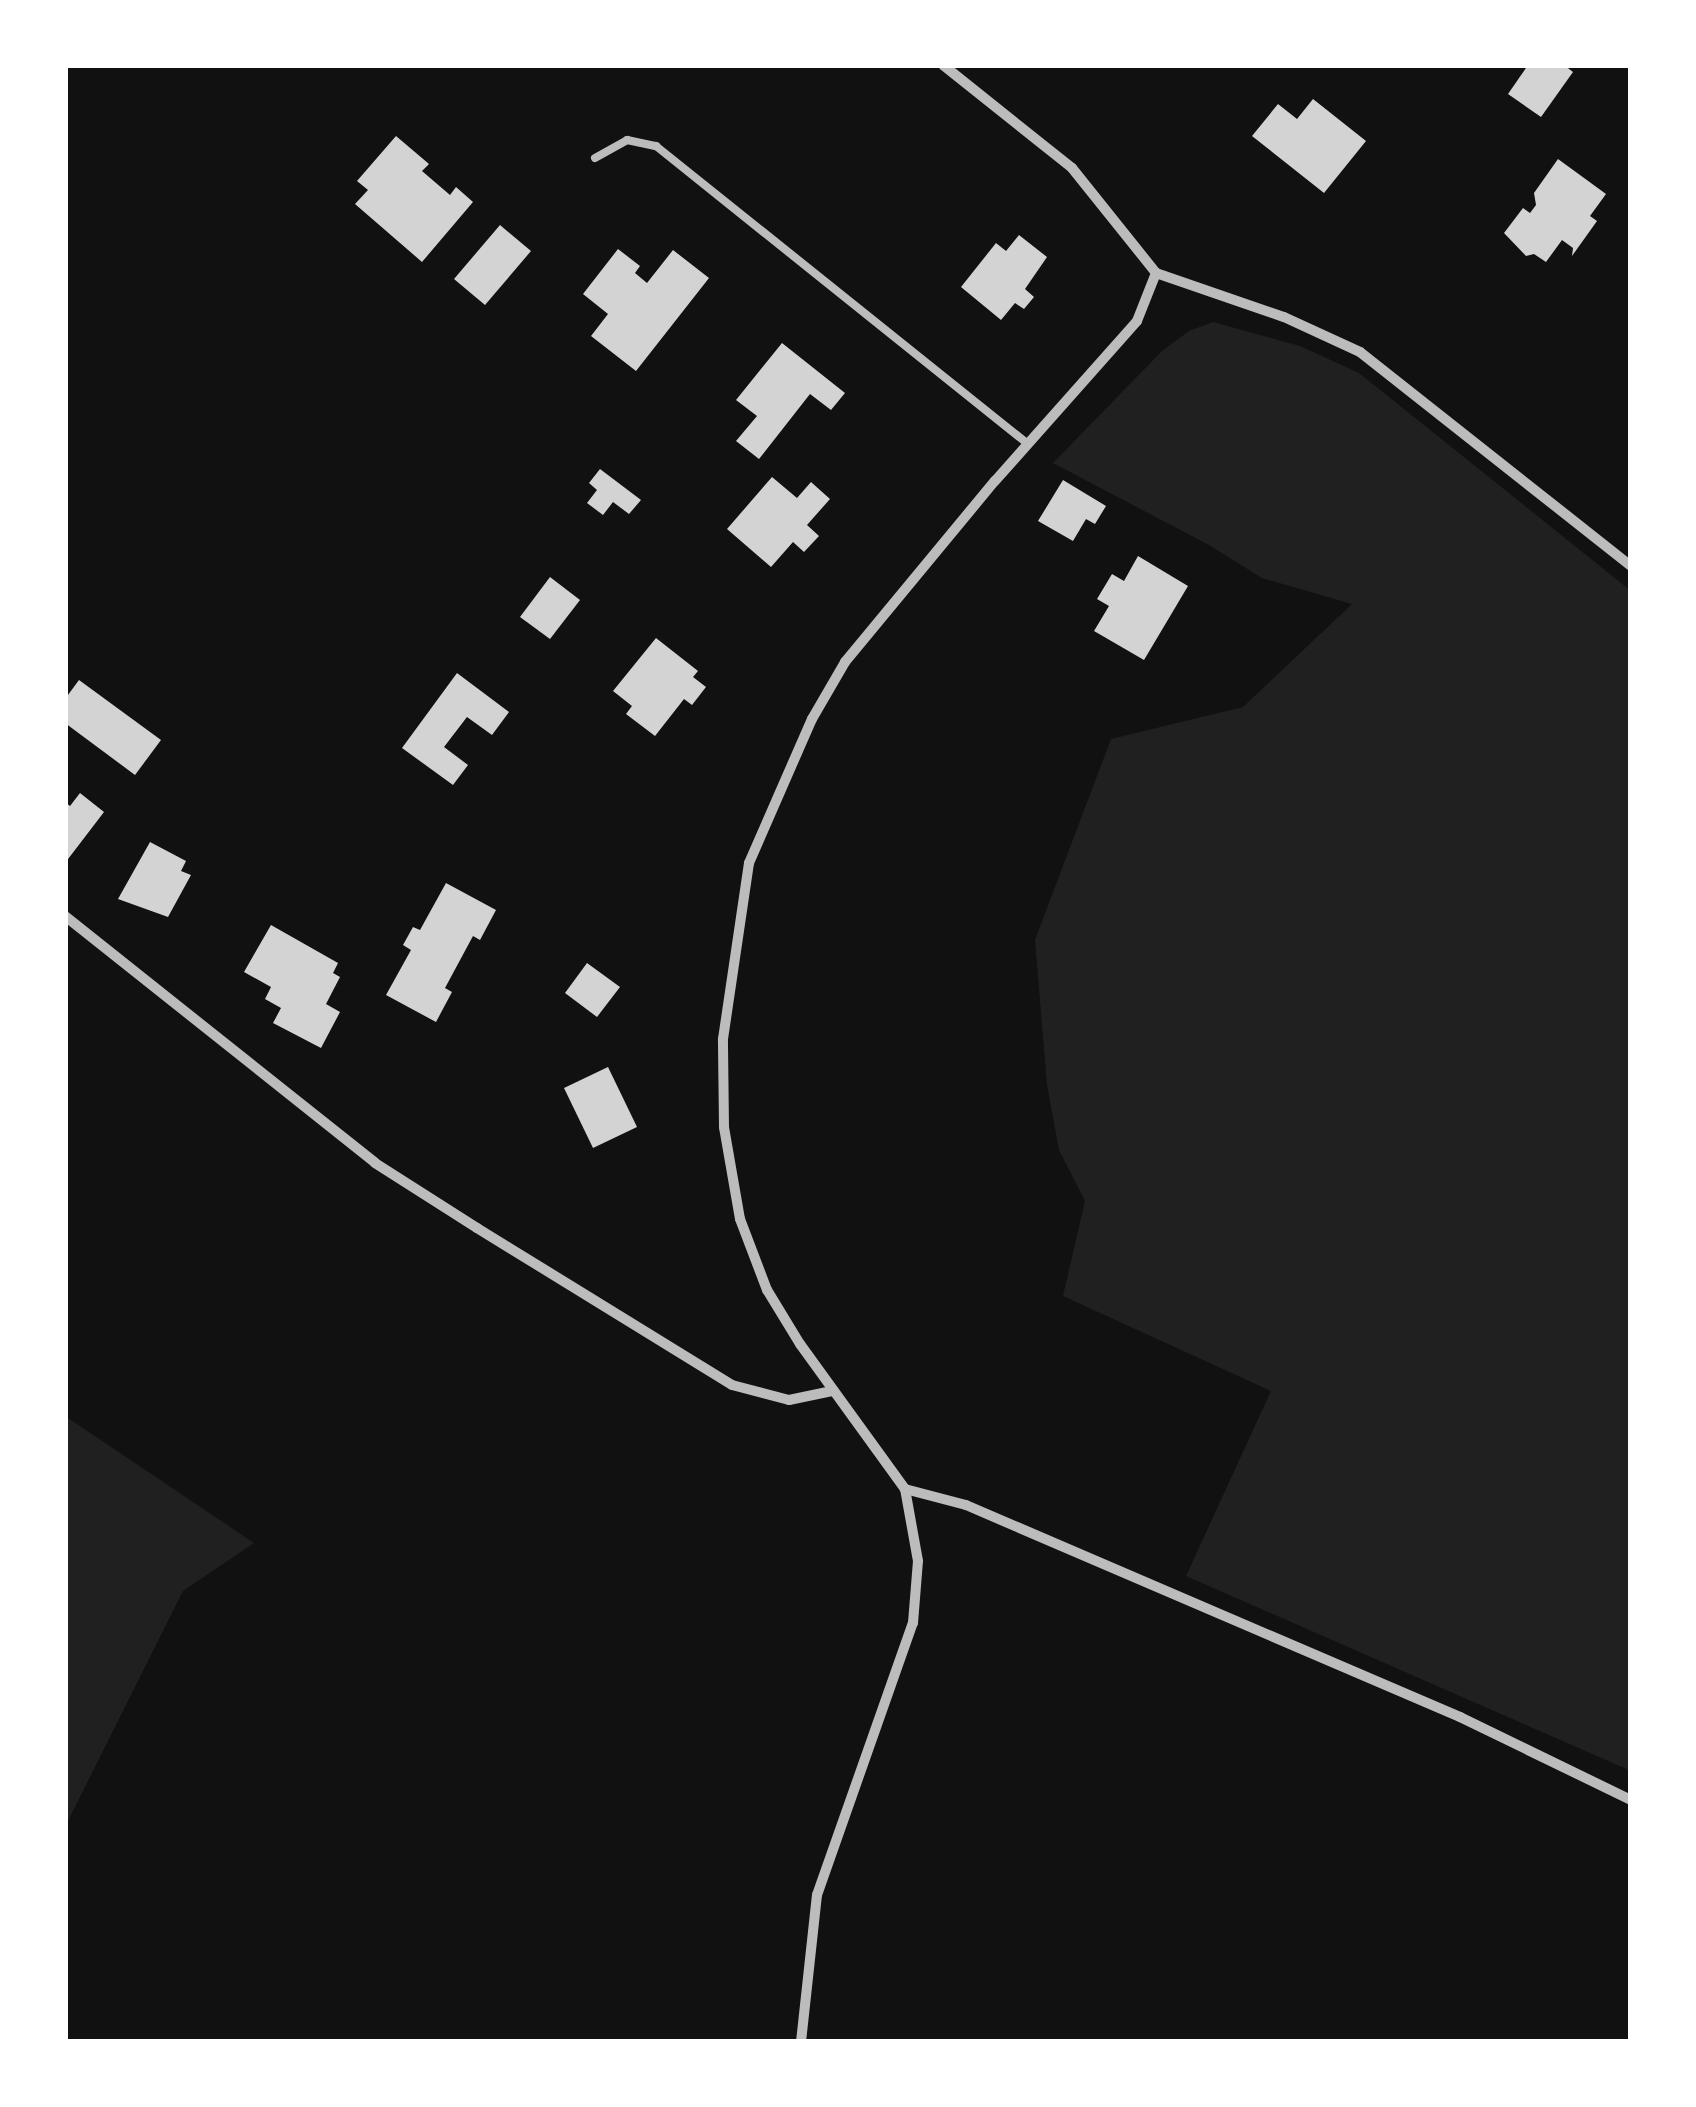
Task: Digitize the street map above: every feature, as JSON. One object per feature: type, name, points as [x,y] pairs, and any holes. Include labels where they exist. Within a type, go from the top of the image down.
[{"type":"street","points":[[943,65],[1072,168],[1156,274],[1284,317],[1360,352],[1631,566]]},
{"type":"street","points":[[802,2042],[818,1894],[914,1623],[918,1562],[905,1489],[832,1391],[767,1290],[740,1219],[724,1127],[723,1039],[749,863],[812,719],[845,662],[1028,444],[1137,322],[1156,274]]},
{"type":"street","points":[[65,916],[375,1164],[477,1228],[732,1384],[789,1400],[832,1391]]},
{"type":"street","points":[[905,1489],[966,1505],[1460,1717],[1631,1800]]},
{"type":"lane","points":[[595,158],[627,140],[656,146],[1028,444]]},
{"type":"shaded area","points":[[1213,322],[1300,346],[1359,373],[1631,591],[1631,1771],[1186,1576],[1271,1391],[1063,1296],[1085,1201],[1059,1150],[1047,1085],[1035,940],[1111,739],[1243,707],[1352,604],[1262,578],[1209,545],[1053,463],[1162,351],[1189,331]]},
{"type":"shaded area","points":[[65,1416],[254,1543],[183,1591],[65,1827]]},
{"type":"building","points":[[1528,65],[1564,65],[1573,72],[1541,117],[1508,94]]},
{"type":"building","points":[[1313,99],[1366,141],[1324,193],[1252,136],[1278,104],[1297,119]]},
{"type":"building","points":[[396,136],[429,164],[422,171],[450,195],[456,187],[473,202],[422,262],[355,204],[368,190],[357,181]]},
{"type":"building","points":[[1558,159],[1606,194],[1590,216],[1597,221],[1572,256],[1573,248],[1562,240],[1546,262],[1534,254],[1526,256],[1504,233],[1523,208],[1530,213],[1536,205],[1534,193]]},
{"type":"building","points":[[500,225],[531,251],[485,305],[454,279]]},
{"type":"building","points":[[1019,235],[1047,257],[1025,289],[1034,297],[1024,309],[1015,303],[1001,320],[961,287],[996,243],[1006,251]]},
{"type":"building","points":[[618,249],[640,266],[635,273],[647,283],[673,250],[709,278],[636,371],[591,336],[608,314],[583,294]]},
{"type":"building","points":[[782,343],[845,393],[831,410],[810,394],[759,459],[736,441],[757,416],[736,400]]},
{"type":"building","points":[[600,469],[641,500],[629,514],[613,502],[603,515],[587,503],[597,490],[589,483]]},
{"type":"building","points":[[772,477],[797,498],[811,482],[830,499],[807,525],[819,536],[804,552],[793,542],[771,567],[727,529]]},
{"type":"building","points":[[1063,480],[1106,506],[1095,524],[1086,519],[1073,541],[1038,521]]},
{"type":"building","points":[[1138,556],[1188,586],[1144,660],[1094,631],[1109,606],[1097,599],[1112,574],[1124,581]]},
{"type":"building","points":[[550,577],[580,600],[550,639],[520,617]]},
{"type":"building","points":[[656,638],[698,671],[693,677],[706,687],[692,705],[684,699],[655,736],[626,714],[632,706],[613,691]]},
{"type":"building","points":[[457,673],[509,712],[492,735],[467,717],[444,747],[468,765],[453,785],[402,748]]},
{"type":"building","points":[[79,680],[161,740],[135,775],[65,723],[65,699]]},
{"type":"building","points":[[80,793],[104,812],[65,863],[65,802],[70,806]]},
{"type":"building","points":[[150,842],[186,861],[181,871],[191,875],[168,917],[118,899]]},
{"type":"building","points":[[446,883],[496,910],[480,940],[473,936],[445,988],[452,992],[436,1022],[386,995],[411,950],[403,945],[413,927],[420,930]]},
{"type":"building","points":[[271,925],[338,963],[333,973],[340,977],[326,1004],[340,1012],[321,1048],[273,1023],[281,1008],[265,999],[271,987],[244,972]]},
{"type":"building","points":[[587,963],[620,987],[597,1017],[565,993]]},
{"type":"building","points":[[608,1067],[637,1127],[593,1148],[564,1088]]}]
